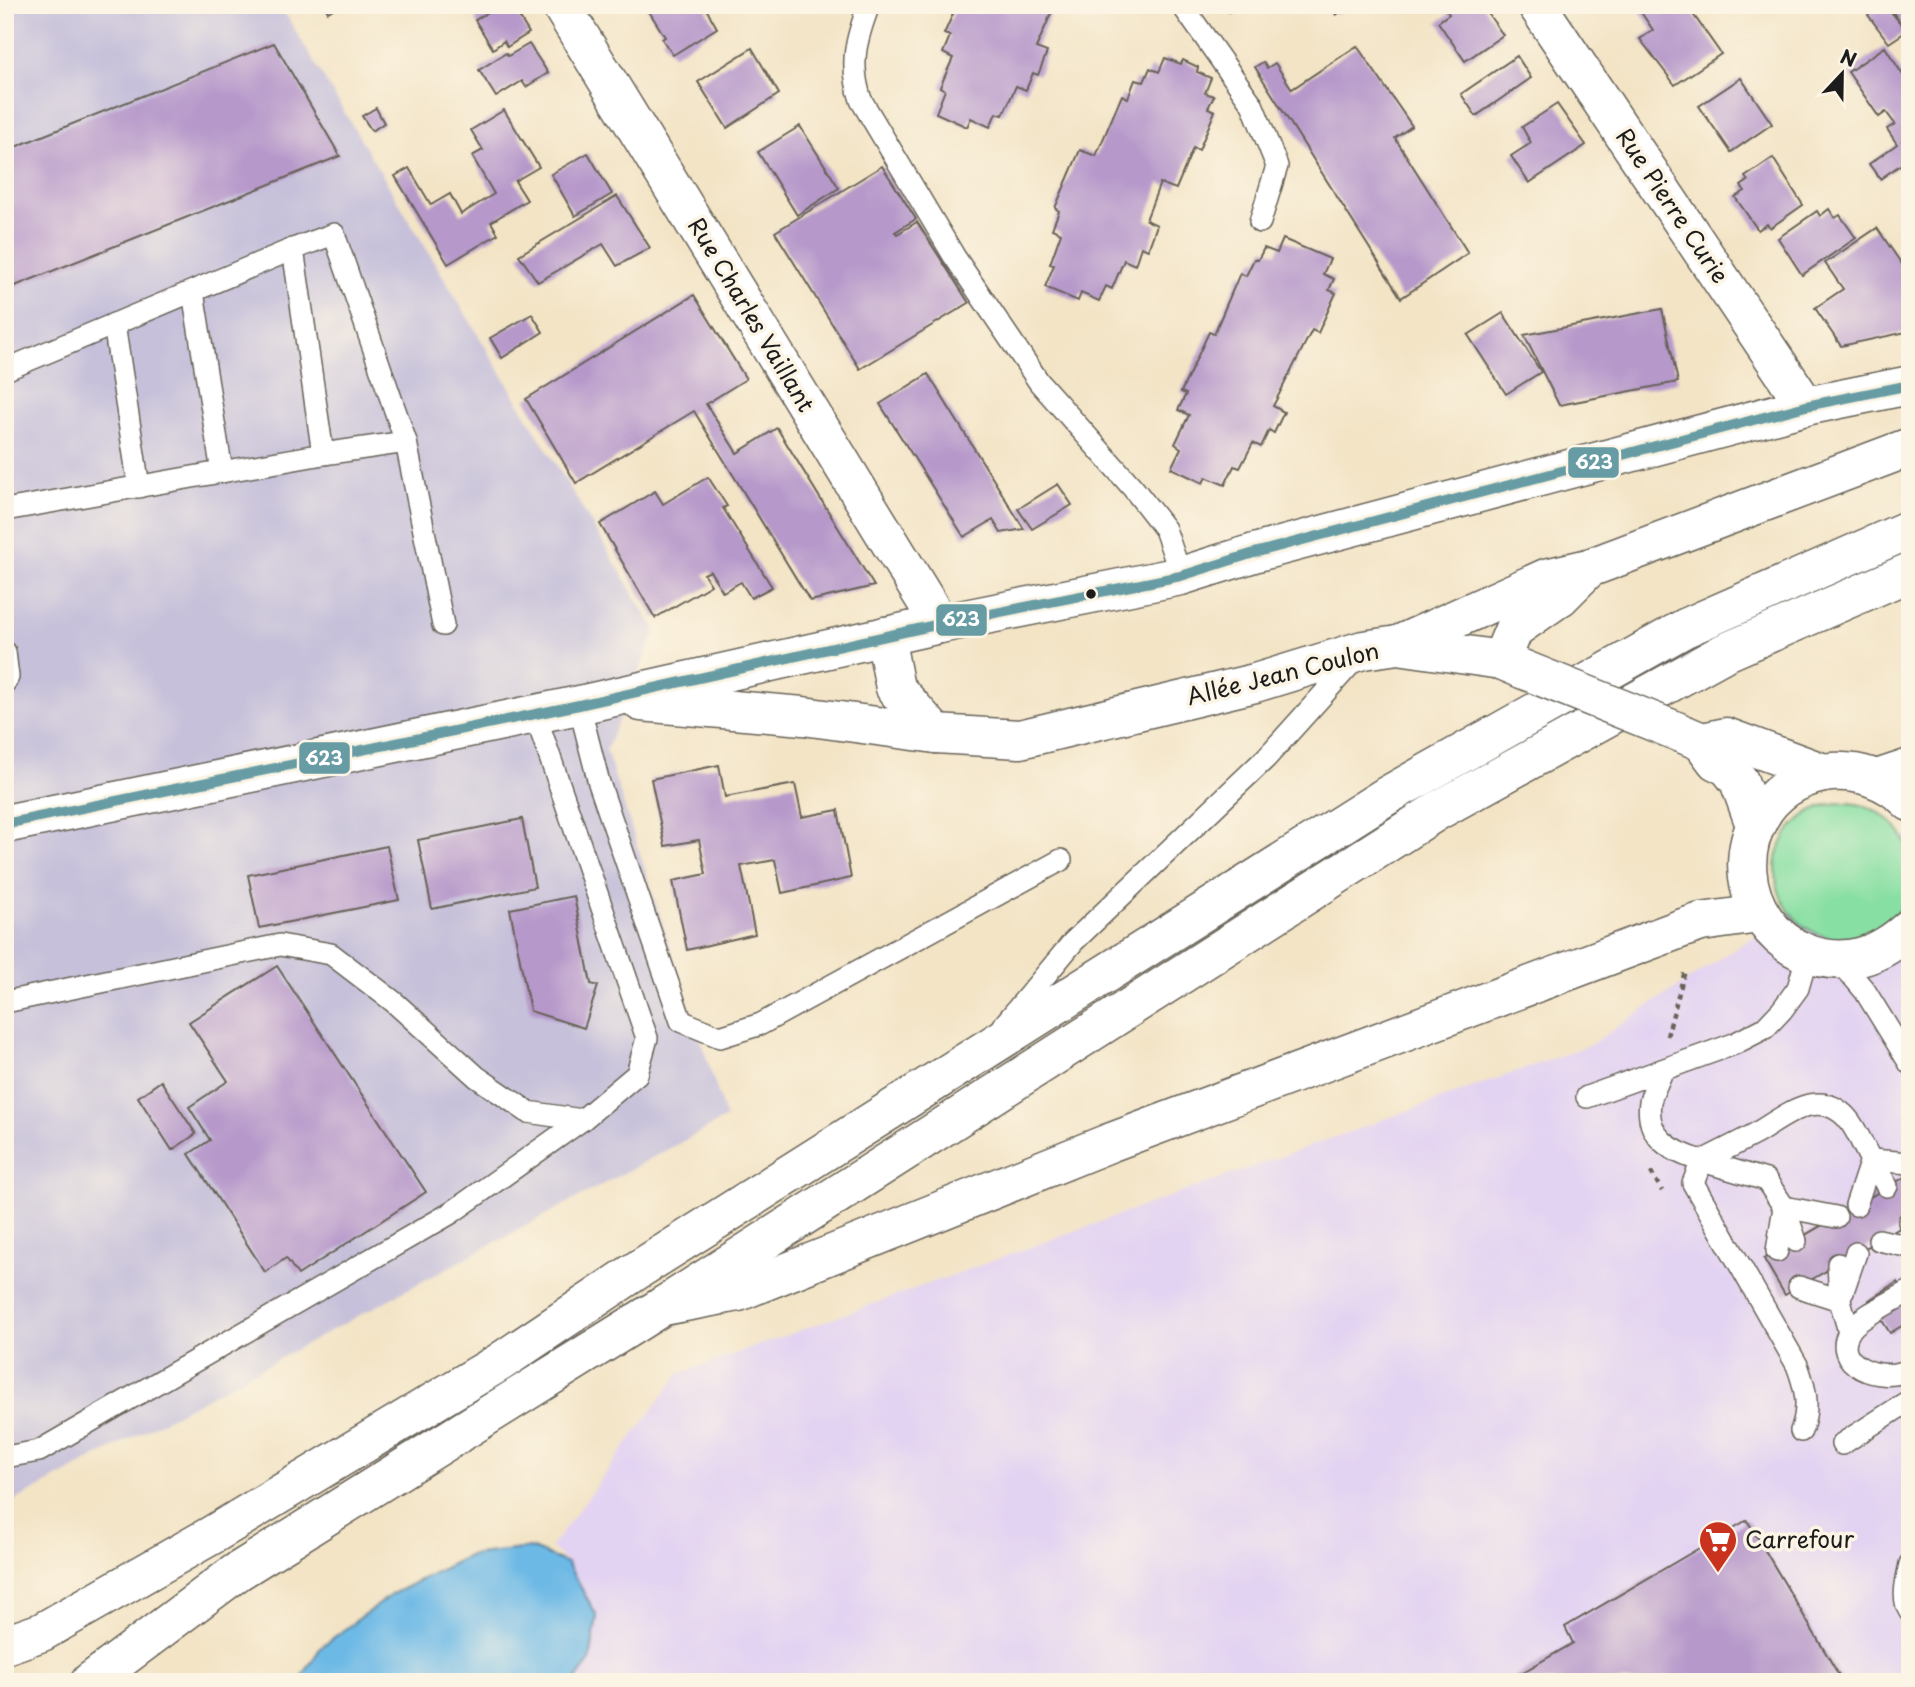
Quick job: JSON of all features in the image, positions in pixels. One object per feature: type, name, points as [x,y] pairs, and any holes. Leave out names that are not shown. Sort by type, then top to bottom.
[{"type":"main road","name":"Rue Charles Vaillant","points":[[561,5],[940,624]]},
{"type":"main road","name":"Rue Pierre Curie","points":[[1537,5],[1806,406]]},
{"type":"main road","points":[[5,824],[592,702],[940,624],[1181,576],[1268,550],[1806,406],[1910,385]]},
{"type":"main road","points":[[1381,648],[1546,578],[1589,568],[1910,447]]},
{"type":"main road","points":[[5,1644],[42,1632],[212,1535],[500,1362],[636,1271],[1388,796],[1685,628],[1910,529]]},
{"type":"main road","points":[[1512,664],[1514,629],[1560,597],[1589,568]]},
{"type":"main road","points":[[90,1682],[237,1572],[663,1306],[1437,811],[1724,653],[1910,572]]},
{"type":"main road","points":[[885,636],[895,688],[936,734]]},
{"type":"main road","name":"Allée Jean Coulon","points":[[592,702],[803,716],[936,734],[1020,739],[1255,683],[1381,648],[1512,664],[1688,736],[1728,768],[1738,781],[1755,825]]},
{"type":"main road","name":"Allée Jean Coulon","points":[[1688,736],[1726,737],[1824,773]]},
{"type":"main road","points":[[1910,802],[1889,785],[1893,774],[1837,771],[1810,775],[1786,787],[1765,807],[1755,825],[1745,860],[1748,888],[1759,914],[1781,938],[1823,956],[1894,958],[1896,940],[1910,928]]},
{"type":"main road","points":[[663,1306],[738,1292],[1109,1143],[1683,928],[1700,922],[1759,914]]},
{"type":"lane","points":[[869,5],[854,50],[855,82],[860,100],[954,256],[1039,382],[1133,488],[1165,530],[1181,576]]},
{"type":"lane","points":[[1182,5],[1252,104],[1277,166],[1260,222]]},
{"type":"lane","points":[[5,370],[334,234],[406,442],[443,625]]},
{"type":"lane","points":[[293,249],[323,454]]},
{"type":"lane","points":[[192,292],[222,472]]},
{"type":"lane","points":[[114,324],[139,487]]},
{"type":"lane","points":[[5,510],[406,442]]},
{"type":"lane","points":[[983,1050],[1073,942],[1381,648]]},
{"type":"lane","points":[[5,652],[8,677],[5,682]]},
{"type":"lane","points":[[592,702],[599,783],[681,1021],[720,1037],[761,1024],[1061,860]]},
{"type":"lane","points":[[5,1457],[39,1451],[451,1213],[582,1120],[637,1074],[647,1038],[535,714]]},
{"type":"lane","points":[[5,1002],[280,945],[331,954],[394,1002],[477,1077],[528,1112],[582,1120]]},
{"type":"lane","points":[[1587,1097],[1734,1045],[1765,1028],[1823,956],[1866,991],[1910,1064]]},
{"type":"lane","points":[[1662,1071],[1650,1101],[1651,1128],[1663,1143],[1679,1154],[1766,1180],[1784,1207],[1796,1241]]},
{"type":"lane","points":[[1801,1431],[1807,1404],[1805,1385],[1797,1365],[1693,1183],[1702,1161],[1756,1133],[1797,1107],[1814,1104],[1832,1108],[1846,1117],[1871,1160],[1889,1183]]},
{"type":"lane","points":[[1871,1160],[1889,1183]]},
{"type":"lane","points":[[1871,1160],[1889,1183]]},
{"type":"lane","points":[[1784,1207],[1836,1217]]},
{"type":"lane","points":[[1784,1207],[1815,1229]]},
{"type":"lane","points":[[1777,1251],[1784,1207]]},
{"type":"lane","points":[[1900,1231],[1910,1247]]},
{"type":"lane","points":[[1847,1258],[1840,1300],[1849,1332]]},
{"type":"lane","points":[[1808,1281],[1840,1300]]},
{"type":"lane","points":[[1910,1291],[1857,1322],[1849,1332],[1846,1346],[1852,1362],[1867,1371],[1884,1376],[1910,1369]]},
{"type":"lane","points":[[1842,1444],[1910,1400]]},
{"type":"lane","points":[[1910,1564],[1906,1586],[1906,1606],[1910,1612]]},
{"type":"path","points":[[1665,1041],[1688,960]]},
{"type":"shaded area","points":[[5,5],[280,5],[656,631],[606,750],[726,1118],[5,1506]]},
{"type":"shaded area","points":[[1910,833],[1910,1682],[574,1682],[590,1661],[567,1563],[551,1547],[679,1374],[1590,1045]]},
{"type":"green space","points":[[1844,803],[1870,808],[1892,823],[1907,845],[1912,871],[1907,897],[1892,919],[1870,934],[1844,939],[1818,934],[1796,919],[1781,897],[1776,871],[1781,845],[1796,823],[1818,808]]},
{"type":"water","points":[[530,1548],[567,1563],[597,1616],[590,1661],[574,1682],[302,1682],[302,1677],[321,1647],[392,1594],[470,1555]]},
{"type":"building","points":[[324,5],[339,5],[328,12]]},
{"type":"building","points":[[500,5],[512,5],[529,33],[507,47],[504,41],[493,49],[475,20]]},
{"type":"building","points":[[645,5],[704,5],[717,28],[673,55]]},
{"type":"building","points":[[957,5],[1060,5],[1057,10],[1053,9],[1036,48],[1047,52],[1038,75],[1033,73],[1026,90],[1016,86],[1003,115],[996,113],[990,127],[971,118],[967,127],[936,113],[945,90],[940,87],[953,58],[943,53],[950,36],[944,34]]},
{"type":"building","points":[[1224,5],[1240,5],[1229,12]]},
{"type":"building","points":[[1330,5],[1350,5],[1336,15]]},
{"type":"building","points":[[1442,5],[1482,5],[1503,35],[1465,61],[1438,22],[1449,14]]},
{"type":"building","points":[[1636,5],[1690,5],[1695,12],[1693,14],[1721,54],[1675,85],[1640,39],[1653,30]]},
{"type":"building","points":[[1885,5],[1903,26],[1888,5],[1910,5],[1910,35],[1907,31],[1889,43],[1868,15]]},
{"type":"building","points":[[274,43],[340,156],[5,290],[5,151]]},
{"type":"building","points":[[529,44],[548,73],[526,87],[522,81],[496,97],[479,70],[506,53],[508,56]]},
{"type":"building","points":[[1357,46],[1412,126],[1395,138],[1468,253],[1401,298],[1255,67],[1263,62],[1267,68],[1275,63],[1292,89]]},
{"type":"building","points":[[1885,47],[1910,86],[1910,136],[1902,141],[1910,152],[1910,158],[1880,179],[1869,164],[1897,144],[1887,129],[1895,124],[1886,112],[1879,117],[1848,72]]},
{"type":"building","points":[[752,48],[779,94],[727,128],[698,82]]},
{"type":"building","points":[[1517,56],[1531,78],[1476,116],[1461,94]]},
{"type":"building","points":[[1165,58],[1181,64],[1183,60],[1198,67],[1197,72],[1211,78],[1205,93],[1214,96],[1208,108],[1215,111],[1199,150],[1193,148],[1176,189],[1160,183],[1146,220],[1157,225],[1148,250],[1141,247],[1135,265],[1124,260],[1112,289],[1106,286],[1099,301],[1081,293],[1078,301],[1045,287],[1054,265],[1050,264],[1061,233],[1052,229],[1059,211],[1055,208],[1080,150],[1096,156],[1122,95],[1128,98],[1135,80],[1144,82],[1150,68],[1159,72]]},
{"type":"building","points":[[1741,78],[1772,124],[1731,152],[1699,106]]},
{"type":"building","points":[[1557,104],[1586,145],[1529,183],[1511,156],[1531,143],[1522,127]]},
{"type":"building","points":[[376,108],[384,123],[372,131],[362,116]]},
{"type":"building","points":[[504,110],[539,167],[515,181],[527,200],[491,222],[498,234],[448,264],[395,176],[409,168],[431,205],[450,194],[461,214],[494,194],[472,156],[483,150],[471,130]]},
{"type":"building","points":[[800,126],[839,188],[797,215],[758,152]]},
{"type":"building","points":[[588,153],[612,194],[575,216],[551,174]]},
{"type":"building","points":[[1773,158],[1803,205],[1770,228],[1767,224],[1758,230],[1735,197],[1745,191],[1741,186],[1748,181],[1745,177]]},
{"type":"building","points":[[882,166],[916,219],[895,232],[897,234],[917,222],[969,303],[860,369],[775,232]]},
{"type":"building","points":[[617,196],[650,248],[617,266],[603,244],[538,282],[519,255]]},
{"type":"building","points":[[1829,209],[1835,218],[1840,215],[1856,238],[1802,275],[1778,238],[1817,211],[1820,216]]},
{"type":"building","points":[[1877,228],[1910,276],[1910,338],[1906,332],[1841,346],[1815,308],[1843,289],[1825,263]]},
{"type":"building","points":[[1283,239],[1330,259],[1323,274],[1334,279],[1329,290],[1336,293],[1318,333],[1312,330],[1273,406],[1284,412],[1274,433],[1269,430],[1261,447],[1253,443],[1240,468],[1234,466],[1225,485],[1206,477],[1203,483],[1171,468],[1181,448],[1175,444],[1189,415],[1178,410],[1186,394],[1181,392],[1209,332],[1214,334],[1240,273],[1246,276],[1254,259],[1258,260],[1264,248],[1277,253]]},
{"type":"building","points":[[694,295],[746,379],[706,404],[737,453],[777,428],[874,586],[810,601],[694,411],[576,483],[526,399]]},
{"type":"building","points":[[1662,309],[1678,382],[1559,405],[1524,335]]},
{"type":"building","points":[[1503,313],[1541,372],[1506,394],[1468,335]]},
{"type":"building","points":[[532,314],[543,332],[502,358],[490,338]]},
{"type":"building","points":[[928,374],[1024,529],[1001,533],[993,520],[964,537],[880,404]]},
{"type":"building","points":[[708,477],[727,506],[723,508],[772,587],[751,598],[741,582],[723,592],[710,571],[704,574],[711,585],[655,618],[600,524],[655,491],[663,504]]},
{"type":"building","points":[[1058,484],[1072,505],[1032,529],[1018,509]]},
{"type":"building","points":[[719,765],[725,797],[795,784],[802,817],[838,810],[851,878],[782,893],[775,860],[741,866],[755,934],[687,950],[673,881],[706,874],[699,840],[665,846],[651,779]]},
{"type":"building","points":[[522,819],[535,887],[432,909],[418,840]]},
{"type":"building","points":[[387,846],[399,900],[259,928],[248,875]]},
{"type":"building","points":[[574,896],[591,984],[598,986],[584,1028],[530,1011],[510,909]]},
{"type":"building","points":[[277,966],[426,1192],[298,1275],[286,1258],[265,1272],[189,1154],[210,1140],[189,1107],[228,1081],[189,1022]]},
{"type":"building","points":[[161,1081],[196,1134],[172,1150],[138,1097]]},
{"type":"building","points":[[1910,1174],[1910,1222],[1785,1295],[1764,1259]]},
{"type":"building","points":[[1898,1282],[1910,1302],[1910,1321],[1890,1333],[1869,1300]]},
{"type":"building","name":"Carrefour","points":[[1747,1520],[1843,1682],[1506,1682],[1573,1643],[1565,1627]]},
{"type":"transit line","name":"623","points":[[5,824],[579,705],[940,624],[1181,576],[1254,553],[1806,406],[1910,385]]},
{"type":"place","name":"Carrefour","points":[[1718,1574]]}]
